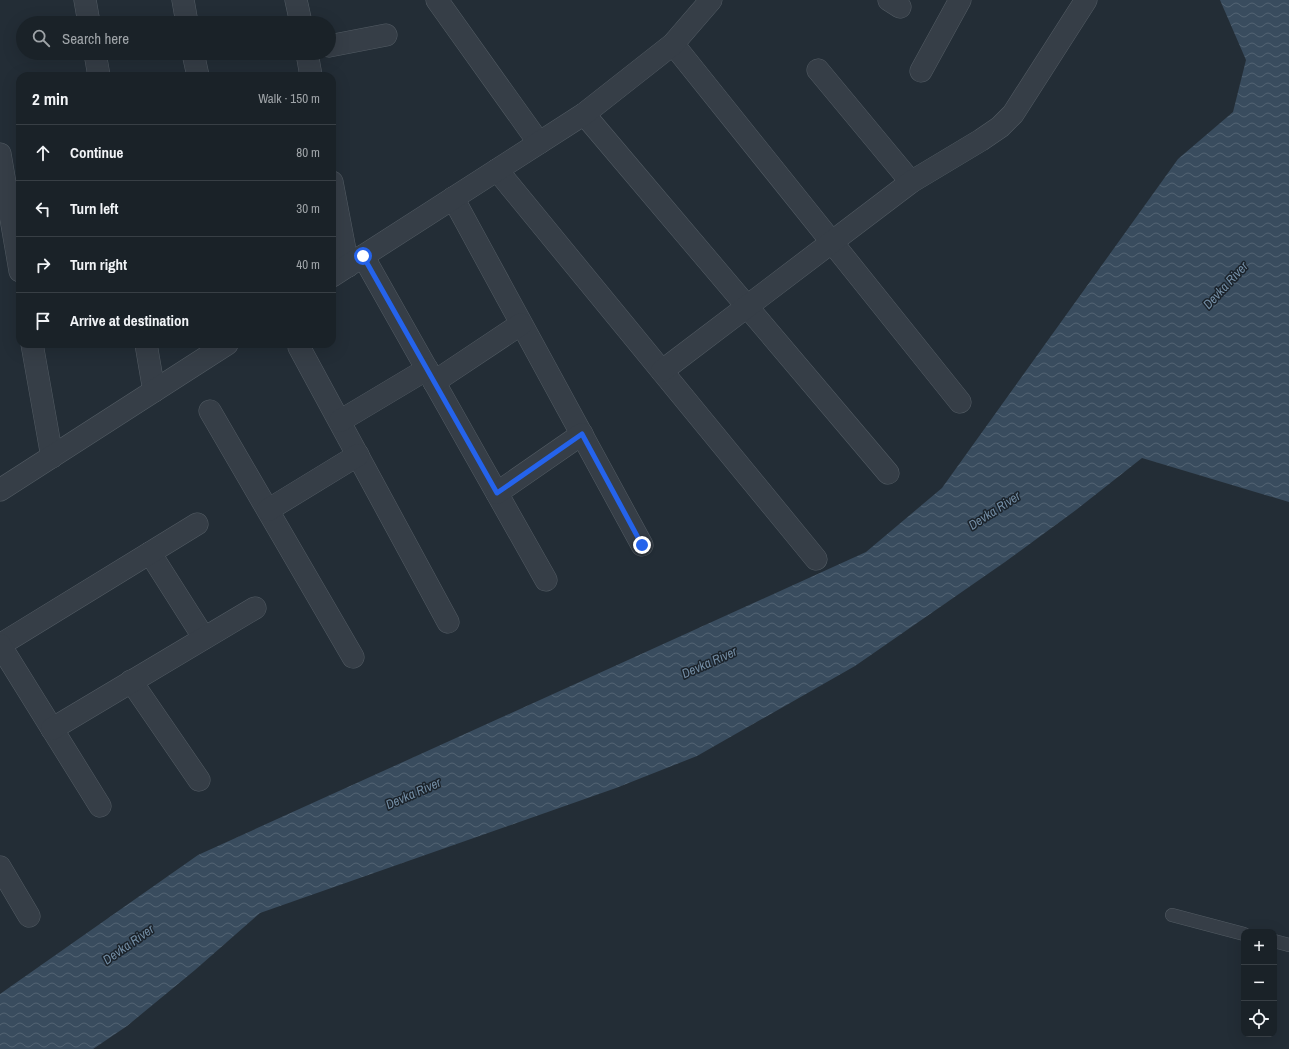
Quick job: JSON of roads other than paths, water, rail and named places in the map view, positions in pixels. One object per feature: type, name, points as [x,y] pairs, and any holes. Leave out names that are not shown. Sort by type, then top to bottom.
[{"type":"street","points":[[85,0],[88,16]]},
{"type":"street","points":[[183,0],[186,16]]},
{"type":"street","points":[[296,0],[299,16]]},
{"type":"street","points":[[437,0],[539,143]]},
{"type":"street","points":[[348,266],[584,114],[673,44],[711,0]]},
{"type":"street","points":[[921,71],[960,0]]},
{"type":"street","points":[[662,371],[911,182],[1000,127],[1013,114],[1086,0]]},
{"type":"street","points":[[336,45],[386,35]]},
{"type":"street","points":[[673,44],[960,402]]},
{"type":"street","points":[[96,60],[98,72]]},
{"type":"street","points":[[195,60],[197,72]]},
{"type":"street","points":[[308,60],[310,72]]},
{"type":"street","points":[[818,70],[911,182]]},
{"type":"street","points":[[584,114],[888,473]]},
{"type":"street","points":[[0,154],[16,248]]},
{"type":"street","points":[[496,170],[816,559]]},
{"type":"street","points":[[453,198],[642,545]]},
{"type":"street","points":[[336,203],[348,266],[430,375],[546,580]]},
{"type":"street","points":[[340,421],[430,375],[521,324]]},
{"type":"street","points":[[33,348],[52,457]]},
{"type":"street","points":[[147,348],[154,391]]},
{"type":"street","points":[[0,490],[221,348]]},
{"type":"street","points":[[300,348],[448,622]]},
{"type":"street","points":[[210,411],[353,657]]},
{"type":"street","points":[[497,493],[582,434]]},
{"type":"street","points":[[268,510],[358,455]]},
{"type":"street","points":[[100,806],[0,645],[197,524]]},
{"type":"street","points":[[150,552],[204,638]]},
{"type":"street","points":[[52,729],[255,608]]},
{"type":"street","points":[[131,681],[199,780]]},
{"type":"street","points":[[0,867],[29,916]]},
{"type":"lane","points":[[1172,915],[1241,933]]},
{"type":"lane","points":[[1277,942],[1289,945]]},
{"type":"water","name":"Devka River","points":[[1220,0],[1289,0],[1289,502],[1142,458],[1076,510],[1005,562],[855,666],[697,756],[616,788],[260,913],[195,970],[127,1026],[93,1049],[0,1049],[0,994],[198,855],[866,552],[942,488],[1178,159],[1233,112],[1246,60]]}]
